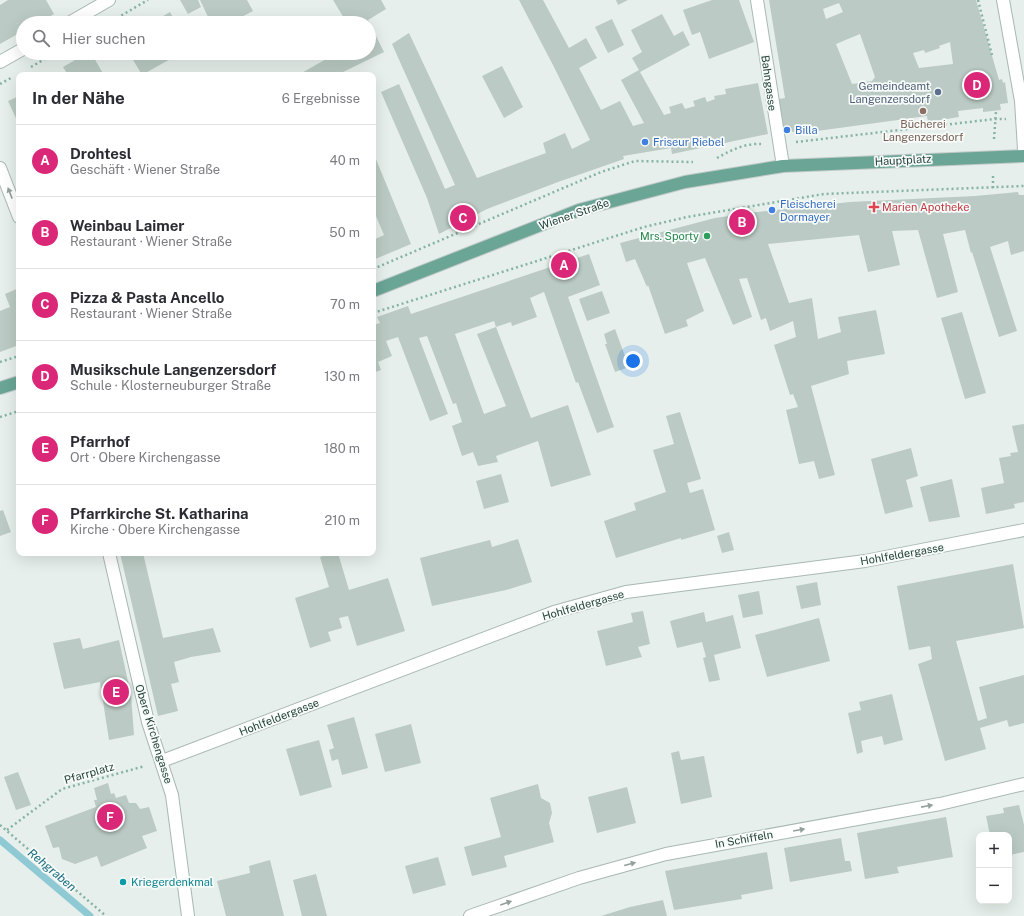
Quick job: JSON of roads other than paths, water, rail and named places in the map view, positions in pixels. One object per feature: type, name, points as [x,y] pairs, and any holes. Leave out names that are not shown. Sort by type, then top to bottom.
[{"type":"main road","name":"Hauptplatz","points":[[783,166],[1024,156]]},
{"type":"main road","name":"Wiener Straße","points":[[376,290],[579,210],[685,182],[783,166]]},
{"type":"main road","points":[[0,388],[16,383]]},
{"type":"street","points":[[81,16],[109,0]]},
{"type":"street","name":"Bahngasse","points":[[757,0],[783,166]]},
{"type":"street","points":[[1003,0],[1021,101],[1024,149]]},
{"type":"street","points":[[0,62],[16,53]]},
{"type":"street","points":[[0,168],[16,209]]},
{"type":"street","name":"Hohlfeldergasse","points":[[162,761],[554,612],[626,592],[865,561],[1024,530]]},
{"type":"street","name":"Obere Kirchengasse","points":[[110,556],[148,722],[172,795],[188,916]]},
{"type":"street","name":"In Schiffeln","points":[[470,916],[579,878],[666,854],[940,804],[1024,784]]},
{"type":"waterway","name":"Rehgraben","points":[[0,840],[90,916]]},
{"type":"place","name":"Musikschule Langenzersdorf","points":[[977,85]]},
{"type":"place","name":"Gemeindeamt Langenzersdorf","points":[[938,92]]},
{"type":"place","name":"Bücherei Langenzersdorf","points":[[923,111]]},
{"type":"place","name":"Billa","points":[[787,130]]},
{"type":"place","name":"Friseur Riebel","points":[[645,142]]},
{"type":"place","name":"Marien Apotheke","points":[[874,207]]},
{"type":"place","name":"Fleischerei Dormayer","points":[[772,210]]},
{"type":"place","name":"Pizza & Pasta Ancello","points":[[463,218]]},
{"type":"place","name":"Weinbau Laimer","points":[[742,222]]},
{"type":"place","name":"Mrs. Sporty","points":[[707,236]]},
{"type":"place","name":"Drohtesl","points":[[564,265]]},
{"type":"place","name":"Pfarrhof","points":[[116,692]]},
{"type":"place","name":"Pfarrkirche St. Katharina","points":[[110,817]]},
{"type":"place","name":"Kriegerdenkmal","points":[[123,882]]}]
